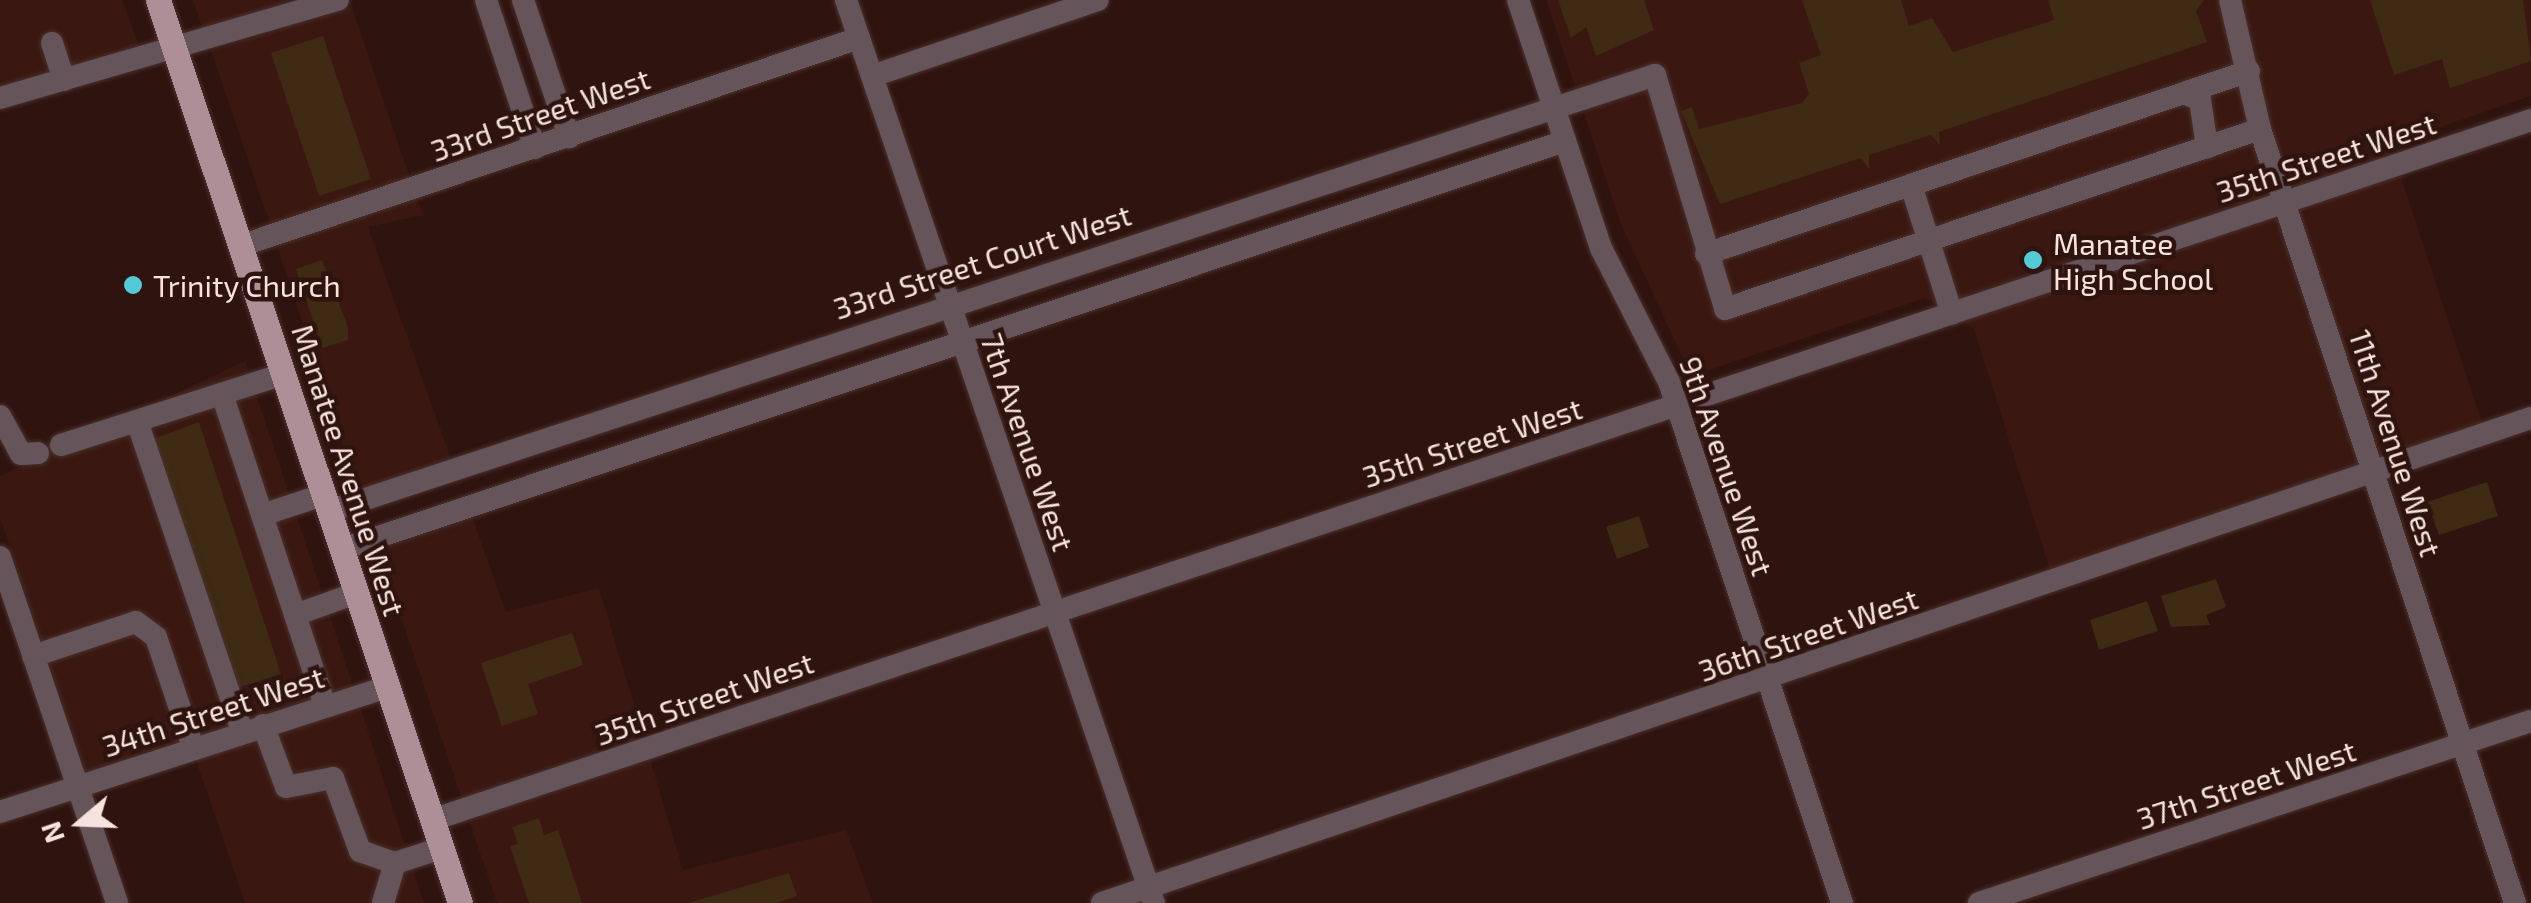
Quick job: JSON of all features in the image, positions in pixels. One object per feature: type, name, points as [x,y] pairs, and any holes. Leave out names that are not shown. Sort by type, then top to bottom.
[{"type":"main road","name":"Manatee Avenue West","points":[[158,0],[460,903]]},
{"type":"street","points":[[0,98],[338,0]]},
{"type":"street","points":[[486,0],[535,148]]},
{"type":"street","points":[[524,0],[570,137]]},
{"type":"street","name":"7th Avenue West","points":[[846,0],[1152,895]]},
{"type":"street","points":[[872,76],[1098,0]]},
{"type":"street","name":"9th Avenue West","points":[[1518,0],[1601,248],[1677,406],[1842,903]]},
{"type":"street","name":"11th Avenue West","points":[[2230,0],[2260,129],[2516,903]]},
{"type":"street","name":"33rd Street West","points":[[240,246],[859,38]]},
{"type":"street","points":[[52,43],[64,80]]},
{"type":"street","points":[[2249,70],[1706,254],[1724,309],[2260,129]]},
{"type":"street","name":"33rd Street Court West","points":[[262,515],[326,503],[1553,104],[1655,75],[1680,151],[1706,254]]},
{"type":"street","points":[[2184,92],[2200,100],[2207,146]]},
{"type":"street","name":"35th Street West","points":[[432,820],[2531,120]]},
{"type":"street","points":[[342,549],[1566,141]]},
{"type":"street","points":[[1910,185],[1952,314]]},
{"type":"street","points":[[2,435],[21,454],[50,449],[284,374]]},
{"type":"street","points":[[222,394],[326,706]]},
{"type":"street","name":"36th Street West","points":[[1102,903],[1152,895],[2531,418]]},
{"type":"street","points":[[136,421],[252,728],[286,787],[333,778],[360,850],[395,863],[442,848]]},
{"type":"street","points":[[0,557],[117,903]]},
{"type":"street","points":[[295,615],[356,593]]},
{"type":"street","points":[[33,656],[136,622],[156,636],[193,748]]},
{"type":"street","name":"34th Street West","points":[[0,812],[252,728],[388,688]]},
{"type":"street","name":"37th Street West","points":[[1979,903],[2531,721]]},
{"type":"street","points":[[383,903],[395,863]]},
{"type":"shaded area","points":[[0,0],[122,0],[140,47],[0,87]]},
{"type":"shaded area","points":[[193,0],[303,0],[203,30]]},
{"type":"shaded area","name":"Manatee High School","points":[[1546,0],[2531,0],[2531,96],[2390,144],[2482,423],[2051,573],[1974,329],[1925,298],[1691,376],[1620,222]]},
{"type":"shaded area","points":[[352,7],[410,178],[270,224],[211,51]]},
{"type":"shaded area","points":[[417,199],[423,215],[368,227],[451,459],[357,490],[277,245]]},
{"type":"shaded area","points":[[245,361],[353,686],[86,772],[0,518],[0,476]]},
{"type":"shaded area","points":[[472,517],[506,612],[599,588],[644,738],[462,799],[378,548]]},
{"type":"shaded area","points":[[360,707],[424,903],[245,903],[195,758]]},
{"type":"shaded area","points":[[650,759],[683,870],[846,830],[873,903],[497,903],[469,820]]},
{"type":"building","points":[[1558,0],[1644,0],[1654,30],[1596,56],[1586,27],[1571,38]]},
{"type":"building","points":[[1802,0],[1901,0],[1909,26],[1932,18],[1953,52],[2054,20],[2048,0],[2204,0],[2196,11],[2207,42],[1939,132],[1940,145],[1931,135],[1869,155],[1869,169],[1861,158],[1720,204],[1681,111],[1692,107],[1699,129],[1802,103],[1809,94],[1799,63],[1821,55]]},
{"type":"building","points":[[2370,0],[2523,0],[2531,61],[2450,88],[2442,59],[2394,75]]},
{"type":"building","points":[[323,36],[371,179],[319,196],[271,53]]},
{"type":"building","points":[[322,260],[348,327],[348,340],[322,348],[296,269]]},
{"type":"building","points":[[199,422],[281,674],[237,688],[151,440]]},
{"type":"building","points":[[2487,482],[2498,516],[2439,535],[2427,502]]},
{"type":"building","points":[[1639,516],[1649,547],[1617,559],[1606,527]]},
{"type":"building","points":[[2216,579],[2226,607],[2206,615],[2210,625],[2171,627],[2161,596]]},
{"type":"building","points":[[2147,601],[2158,631],[2099,650],[2090,620]]},
{"type":"building","points":[[572,633],[583,665],[528,684],[538,714],[502,726],[481,663]]},
{"type":"building","points":[[539,818],[544,835],[558,830],[582,903],[529,903],[510,846],[518,844],[512,827]]},
{"type":"building","points":[[789,873],[797,896],[777,903],[688,903]]},
{"type":"place","name":"Manatee High School","points":[[2033,260]]},
{"type":"place","name":"Trinity Church","points":[[133,285]]}]
